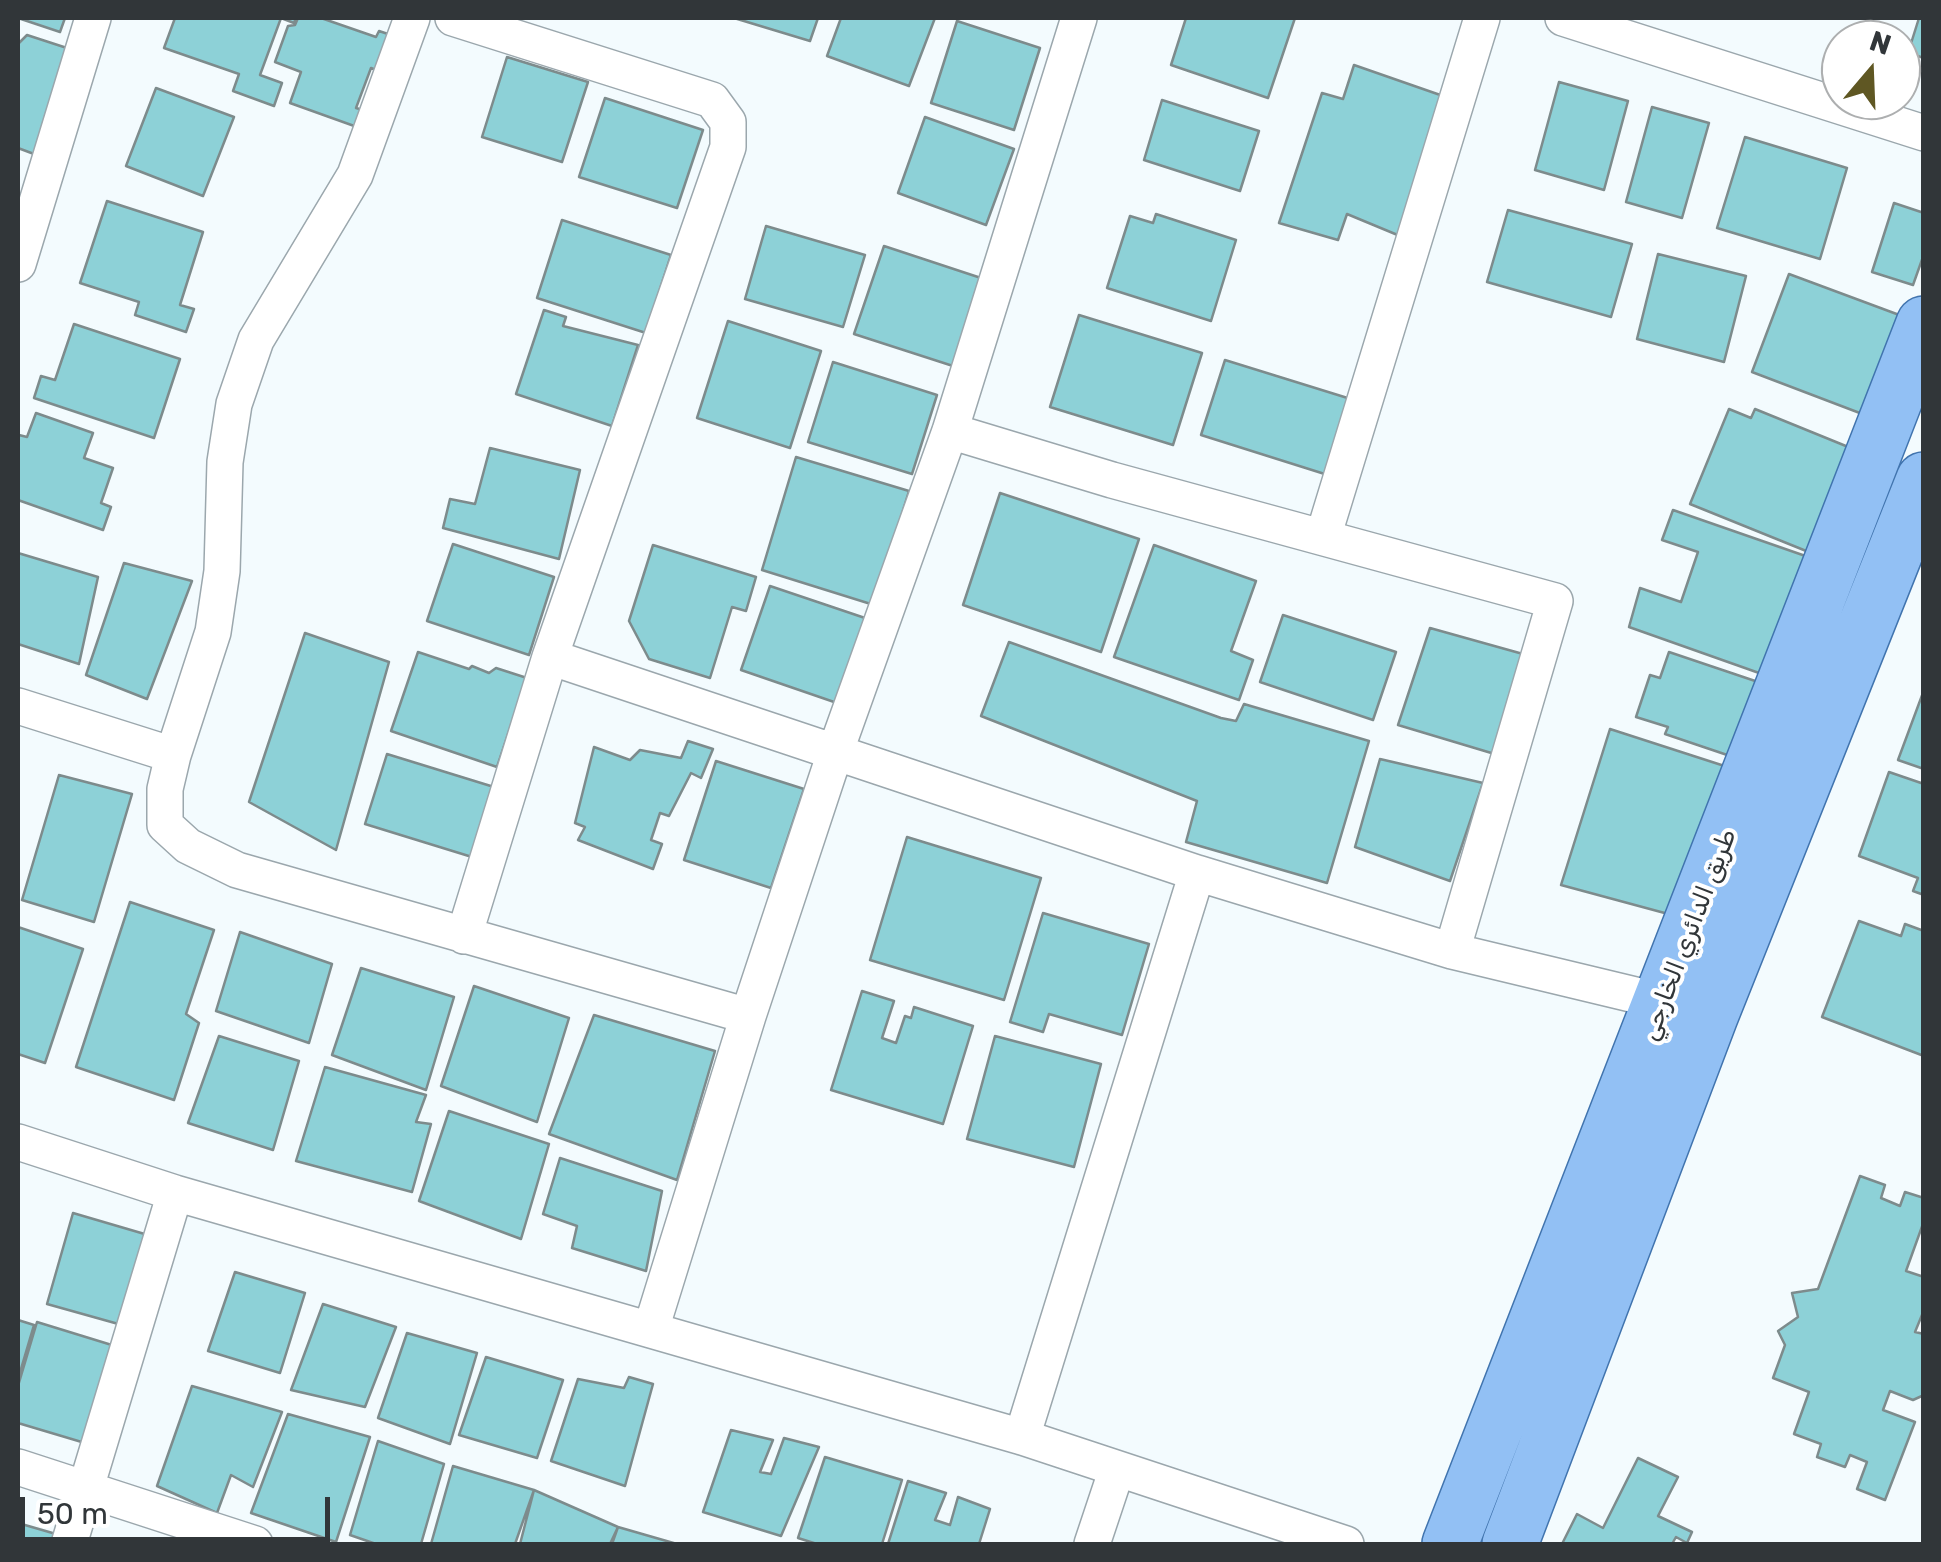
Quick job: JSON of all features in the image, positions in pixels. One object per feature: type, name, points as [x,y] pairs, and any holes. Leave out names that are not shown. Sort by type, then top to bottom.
[{"type":"main road","name":"طريق الدائري الخارجي","points":[[1510,1544],[1687,1008],[1924,324]]},
{"type":"main road","name":"طريق الدائري الخارجي","points":[[1450,1544],[1924,480]]},
{"type":"street","points":[[18,264],[93,18]]},
{"type":"street","points":[[412,18],[355,175],[256,340],[234,404],[225,462],[222,570],[213,632],[173,755],[165,789],[165,825],[188,846],[237,870],[748,1016]]},
{"type":"street","points":[[452,18],[712,100],[728,122],[728,147],[550,657],[464,936]]},
{"type":"street","points":[[652,1330],[748,1016],[836,750],[950,431],[1079,18]]},
{"type":"street","points":[[1322,537],[1482,18]]},
{"type":"street","points":[[1563,18],[1924,133]]},
{"type":"street","points":[[950,431],[1556,601],[1452,951]]},
{"type":"street","points":[[550,657],[1197,873],[1452,951],[1687,1008]]},
{"type":"street","points":[[18,706],[173,755]]},
{"type":"street","points":[[1022,1437],[1197,873]]},
{"type":"street","points":[[18,1142],[175,1193],[1022,1437],[1346,1544]]},
{"type":"street","points":[[69,1544],[175,1193]]},
{"type":"street","points":[[18,1467],[254,1544]]},
{"type":"street","points":[[1092,1544],[1117,1470]]},
{"type":"building","points":[[18,18],[65,18],[60,32]]},
{"type":"building","points":[[175,18],[281,18],[260,75],[282,83],[274,106],[233,91],[239,74],[164,48]]},
{"type":"building","points":[[298,18],[321,18],[376,37],[379,31],[394,36],[381,72],[371,68],[356,108],[363,110],[357,127],[290,103],[301,72],[275,62],[288,26],[295,25]]},
{"type":"building","points":[[734,18],[818,18],[810,41]]},
{"type":"building","points":[[841,18],[935,18],[909,86],[827,56]]},
{"type":"building","points":[[1186,18],[1295,18],[1268,98],[1171,65]]},
{"type":"building","points":[[1924,18],[1924,58],[1921,57],[1918,20]]},
{"type":"building","points":[[957,21],[1040,48],[1014,130],[931,103]]},
{"type":"building","points":[[27,35],[70,49],[34,154],[18,148],[18,44]]},
{"type":"building","points":[[507,57],[588,82],[562,162],[482,137]]},
{"type":"building","points":[[1354,65],[1446,97],[1400,236],[1347,214],[1338,240],[1279,223],[1322,93],[1343,99]]},
{"type":"building","points":[[1559,82],[1628,101],[1604,190],[1535,170]]},
{"type":"building","points":[[156,88],[234,117],[203,196],[126,166]]},
{"type":"building","points":[[605,98],[703,130],[677,208],[579,177]]},
{"type":"building","points":[[1162,100],[1259,131],[1240,191],[1144,160]]},
{"type":"building","points":[[1652,107],[1709,123],[1682,218],[1626,202]]},
{"type":"building","points":[[925,117],[1014,149],[986,225],[898,193]]},
{"type":"building","points":[[1745,137],[1847,168],[1820,259],[1717,228]]},
{"type":"building","points":[[107,201],[203,232],[180,305],[194,309],[186,332],[135,315],[139,302],[80,283]]},
{"type":"building","points":[[1894,203],[1924,213],[1924,254],[1913,285],[1872,272]]},
{"type":"building","points":[[1508,210],[1632,244],[1611,317],[1487,282]]},
{"type":"building","points":[[1156,214],[1236,240],[1211,321],[1107,288],[1130,216],[1153,223]]},
{"type":"building","points":[[562,220],[671,255],[646,333],[537,298]]},
{"type":"building","points":[[766,226],[865,255],[843,327],[745,299]]},
{"type":"building","points":[[884,246],[981,278],[953,366],[854,334]]},
{"type":"building","points":[[1658,254],[1746,276],[1724,362],[1637,339]]},
{"type":"building","points":[[1789,274],[1902,316],[1865,415],[1752,372]]},
{"type":"building","points":[[544,310],[566,317],[563,326],[638,345],[612,426],[516,394]]},
{"type":"building","points":[[1079,315],[1202,353],[1173,445],[1050,407]]},
{"type":"building","points":[[728,321],[821,351],[790,448],[697,418]]},
{"type":"building","points":[[74,324],[180,359],[154,438],[34,398],[41,376],[55,380]]},
{"type":"building","points":[[1225,360],[1354,400],[1331,476],[1201,435]]},
{"type":"building","points":[[833,362],[937,395],[912,474],[808,442]]},
{"type":"building","points":[[1729,409],[1751,418],[1755,409],[1868,455],[1826,559],[1690,504]]},
{"type":"building","points":[[36,413],[93,433],[84,458],[113,468],[101,503],[111,507],[103,530],[18,500],[18,439],[19,435],[27,437]]},
{"type":"building","points":[[490,448],[580,470],[559,559],[443,528],[450,499],[475,504]]},
{"type":"building","points":[[796,457],[909,491],[874,605],[762,570]]},
{"type":"building","points":[[1000,493],[1139,539],[1101,652],[963,605]]},
{"type":"building","points":[[1673,510],[1817,560],[1776,679],[1629,627],[1640,588],[1681,602],[1698,552],[1662,540]]},
{"type":"building","points":[[453,544],[554,577],[529,655],[427,621]]},
{"type":"building","points":[[653,545],[756,577],[746,611],[732,607],[710,678],[649,659],[629,621]]},
{"type":"building","points":[[1154,545],[1256,581],[1231,651],[1253,660],[1239,700],[1114,657]]},
{"type":"building","points":[[18,553],[98,577],[79,664],[18,644]]},
{"type":"building","points":[[124,563],[192,581],[147,699],[86,675]]},
{"type":"building","points":[[770,586],[865,618],[837,703],[741,670]]},
{"type":"building","points":[[1283,615],[1396,652],[1373,720],[1260,682]]},
{"type":"building","points":[[1430,628],[1523,654],[1498,755],[1398,725]]},
{"type":"building","points":[[305,633],[389,662],[336,850],[249,802]]},
{"type":"building","points":[[1009,642],[1221,718],[1236,721],[1244,704],[1369,741],[1327,883],[1186,842],[1197,801],[981,716]]},
{"type":"building","points":[[418,652],[469,669],[472,666],[489,673],[496,668],[527,678],[497,767],[391,731]]},
{"type":"building","points":[[1669,652],[1773,687],[1748,762],[1665,734],[1668,727],[1636,717],[1650,675],[1660,678]]},
{"type":"building","points":[[1924,690],[1924,769],[1898,760]]},
{"type":"building","points":[[1610,729],[1740,771],[1672,915],[1561,885]]},
{"type":"building","points":[[688,741],[713,749],[701,778],[691,773],[669,816],[660,813],[651,840],[662,844],[653,869],[578,840],[585,827],[575,823],[594,747],[630,760],[640,750],[681,758]]},
{"type":"building","points":[[387,754],[494,787],[472,857],[365,824]]},
{"type":"building","points":[[1380,759],[1483,783],[1450,881],[1355,847]]},
{"type":"building","points":[[716,761],[804,789],[771,888],[684,860]]},
{"type":"building","points":[[1889,772],[1924,784],[1924,895],[1913,891],[1918,878],[1859,856]]},
{"type":"building","points":[[59,775],[132,794],[94,922],[22,900]]},
{"type":"building","points":[[907,837],[1041,878],[1004,1000],[870,960]]},
{"type":"building","points":[[130,902],[214,930],[186,1014],[199,1023],[174,1100],[76,1067]]},
{"type":"building","points":[[1043,913],[1149,944],[1122,1035],[1049,1014],[1043,1032],[1010,1022]]},
{"type":"building","points":[[1859,921],[1901,936],[1905,924],[1924,931],[1924,1056],[1822,1017]]},
{"type":"building","points":[[18,927],[83,949],[45,1063],[18,1054]]},
{"type":"building","points":[[240,932],[332,964],[309,1043],[216,1011]]},
{"type":"building","points":[[361,968],[454,997],[426,1090],[332,1055]]},
{"type":"building","points":[[474,986],[569,1018],[537,1122],[441,1086]]},
{"type":"building","points":[[862,991],[894,1001],[882,1038],[896,1043],[905,1016],[911,1018],[914,1007],[973,1026],[943,1124],[831,1090]]},
{"type":"building","points":[[594,1015],[715,1051],[677,1180],[549,1134]]},
{"type":"building","points":[[219,1036],[299,1061],[273,1150],[188,1123]]},
{"type":"building","points":[[995,1036],[1101,1064],[1074,1167],[967,1139]]},
{"type":"building","points":[[325,1067],[426,1095],[416,1122],[431,1124],[412,1192],[296,1161]]},
{"type":"building","points":[[449,1111],[549,1144],[521,1239],[419,1201]]},
{"type":"building","points":[[560,1158],[662,1191],[646,1271],[572,1248],[577,1226],[543,1214]]},
{"type":"building","points":[[1860,1176],[1885,1185],[1881,1198],[1900,1206],[1905,1192],[1924,1198],[1924,1221],[1906,1271],[1924,1277],[1924,1310],[1915,1332],[1924,1334],[1924,1395],[1913,1400],[1890,1391],[1883,1410],[1915,1422],[1885,1500],[1857,1489],[1867,1462],[1850,1455],[1845,1467],[1817,1457],[1821,1444],[1794,1434],[1809,1392],[1773,1378],[1785,1345],[1778,1331],[1798,1317],[1792,1293],[1818,1289]]},
{"type":"building","points":[[73,1213],[148,1235],[122,1325],[47,1304]]},
{"type":"building","points":[[235,1272],[305,1293],[280,1373],[208,1351]]},
{"type":"building","points":[[323,1304],[396,1327],[365,1407],[291,1390]]},
{"type":"building","points":[[18,1320],[34,1325],[18,1379]]},
{"type":"building","points":[[37,1322],[115,1346],[85,1443],[18,1423],[18,1386]]},
{"type":"building","points":[[407,1333],[477,1353],[450,1444],[378,1418]]},
{"type":"building","points":[[486,1357],[563,1380],[537,1458],[459,1435]]},
{"type":"building","points":[[629,1377],[653,1384],[625,1486],[551,1461],[578,1379],[624,1388]]},
{"type":"building","points":[[192,1386],[282,1412],[253,1487],[231,1475],[217,1513],[157,1486]]},
{"type":"building","points":[[288,1414],[370,1437],[336,1542],[251,1513]]},
{"type":"building","points":[[731,1430],[773,1440],[760,1472],[771,1474],[784,1438],[819,1447],[781,1536],[703,1512]]},
{"type":"building","points":[[378,1441],[444,1464],[421,1544],[376,1544],[350,1535]]},
{"type":"building","points":[[825,1457],[902,1480],[882,1544],[817,1544],[798,1538]]},
{"type":"building","points":[[1638,1458],[1678,1477],[1658,1516],[1692,1532],[1687,1543],[1676,1537],[1672,1544],[1562,1544],[1577,1514],[1603,1528]]},
{"type":"building","points":[[453,1466],[534,1490],[515,1544],[431,1544]]},
{"type":"building","points":[[908,1481],[946,1493],[935,1520],[950,1525],[958,1497],[990,1509],[979,1544],[888,1544]]},
{"type":"building","points":[[534,1490],[618,1527],[610,1544],[520,1544]]},
{"type":"building","points":[[18,1523],[56,1534],[53,1544],[18,1544]]},
{"type":"building","points":[[618,1527],[677,1544],[612,1544]]}]
